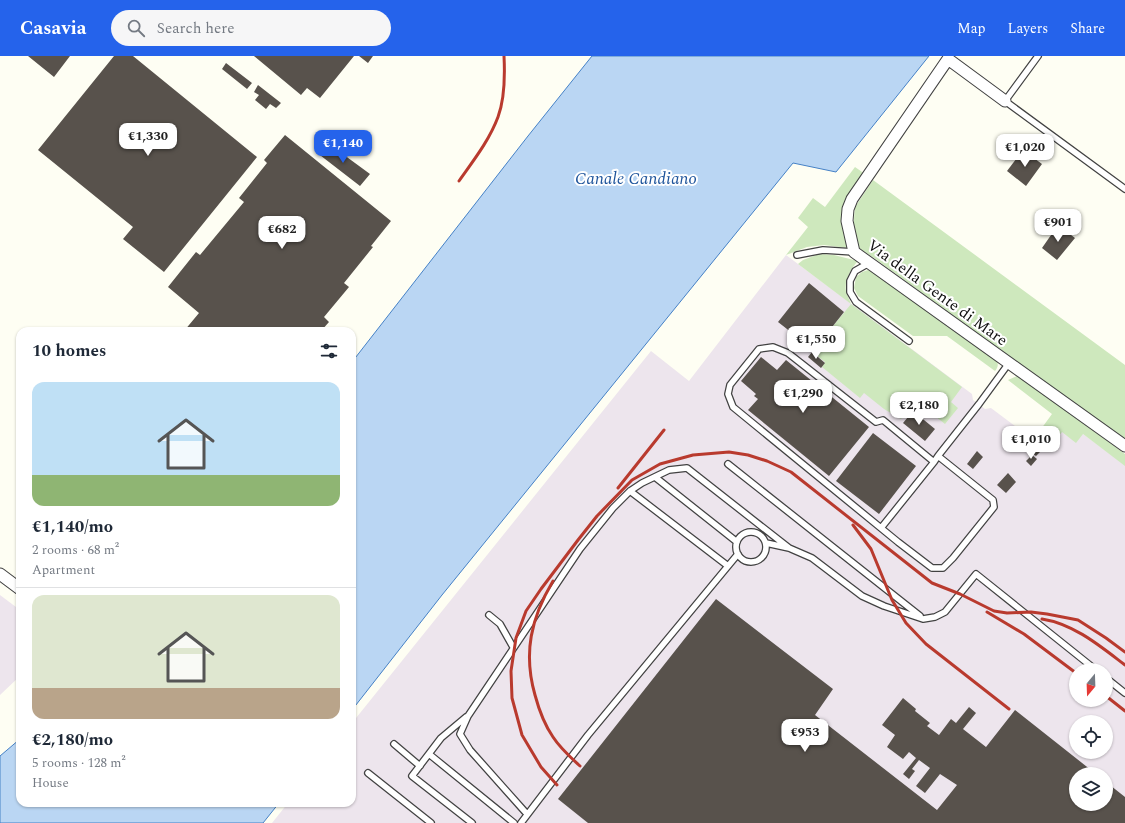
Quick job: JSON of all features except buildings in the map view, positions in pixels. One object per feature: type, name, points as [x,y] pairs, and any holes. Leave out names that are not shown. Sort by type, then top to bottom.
[{"type":"street","name":"Via della Gente di Mare","points":[[1005,101],[949,58],[852,199],[848,210],[847,221],[854,252],[1125,446]]},
{"type":"street","points":[[0,574],[16,586]]},
{"type":"lane","points":[[1038,56],[1005,101],[1125,189]]},
{"type":"lane","points":[[797,255],[823,250],[854,252]]},
{"type":"lane","points":[[869,263],[855,271],[850,281],[850,292],[856,302],[909,341]]},
{"type":"lane","points":[[934,462],[883,420],[876,422],[788,353],[772,348],[759,349],[730,385],[728,394],[733,407],[932,568],[943,568],[953,558],[994,507],[993,500],[938,456]]},
{"type":"lane","points":[[881,528],[979,404],[1009,363]]},
{"type":"lane","points":[[728,464],[923,619]]},
{"type":"lane","points":[[527,814],[470,750],[460,734],[468,716],[513,647],[580,549],[613,508],[630,491],[642,483],[669,470],[687,468],[789,548]]},
{"type":"lane","points":[[655,477],[737,542]]},
{"type":"lane","points":[[630,491],[728,566]]},
{"type":"lane","points":[[766,542],[766,552],[756,561],[746,561],[741,558],[736,549],[737,542],[742,535],[752,532],[760,535],[766,542],[789,548],[812,558],[862,596],[884,606],[923,619],[935,617],[945,612],[976,574],[1087,663]]},
{"type":"lane","points":[[521,823],[588,735],[738,554]]},
{"type":"lane","points":[[489,615],[500,624],[513,647]]},
{"type":"lane","points":[[1113,684],[1125,693]]},
{"type":"lane","points":[[468,716],[441,738],[412,776],[472,823]]},
{"type":"lane","points":[[394,744],[420,766]]},
{"type":"lane","points":[[429,754],[514,823]]},
{"type":"lane","points":[[368,773],[431,823]]},
{"type":"shaded area","points":[[786,255],[972,394],[973,400],[985,409],[991,408],[1047,450],[1062,431],[1083,434],[1125,465],[1125,823],[272,823],[285,807],[356,807],[356,718],[651,351],[689,381]]},
{"type":"shaded area","points":[[0,595],[16,607],[16,680],[0,695]]},
{"type":"green space","points":[[855,167],[865,174],[855,185],[844,203],[842,212],[847,248],[824,245],[807,247],[786,255],[808,227],[798,218],[813,198],[825,207]]},
{"type":"green space","points":[[873,180],[1125,365],[1125,441],[874,258],[855,246],[853,230],[855,207]]},
{"type":"green space","points":[[819,254],[834,255],[858,261],[853,267],[846,283],[846,291],[851,304],[798,264],[803,260]]},
{"type":"green space","points":[[871,269],[996,360],[998,366],[995,371],[947,336],[913,336],[858,296],[854,288],[856,277],[862,272]]},
{"type":"green space","points":[[851,304],[962,387],[951,402],[958,408],[945,424],[916,401],[901,419],[884,409],[864,393],[860,398],[822,367],[825,362],[812,352]]},
{"type":"green space","points":[[1017,376],[1022,378],[1125,454],[1125,466],[1083,434],[1076,443],[1062,432],[1047,450],[1033,440],[1052,414],[1008,380]]},
{"type":"water","name":"Canale Candiano","points":[[592,56],[929,56],[836,172],[793,163],[442,595],[356,705],[356,357]]},
{"type":"water","points":[[16,742],[16,807],[276,807],[263,823],[0,823],[0,756]]},
{"type":"railway","points":[[459,181],[485,143],[498,117],[503,95],[504,56]]},
{"type":"railway","points":[[618,488],[664,430]]},
{"type":"railway","points":[[557,785],[541,767],[522,735],[512,698],[511,671],[516,638],[526,611],[597,516],[632,480],[660,464],[693,455],[729,452],[748,455],[767,461],[791,472],[932,583],[960,594],[994,611],[1007,613],[1031,612],[1078,620],[1125,652]]},
{"type":"railway","points":[[853,525],[871,549],[892,600],[906,623],[926,644],[1009,709]]},
{"type":"railway","points":[[553,581],[545,595],[534,622],[530,650],[531,680],[538,706],[547,727],[559,745],[580,766]]},
{"type":"railway","points":[[987,612],[1024,634],[1069,668]]},
{"type":"railway","points":[[1042,619],[1076,631],[1096,643],[1125,665]]},
{"type":"railway","points":[[1113,702],[1125,711]]}]
